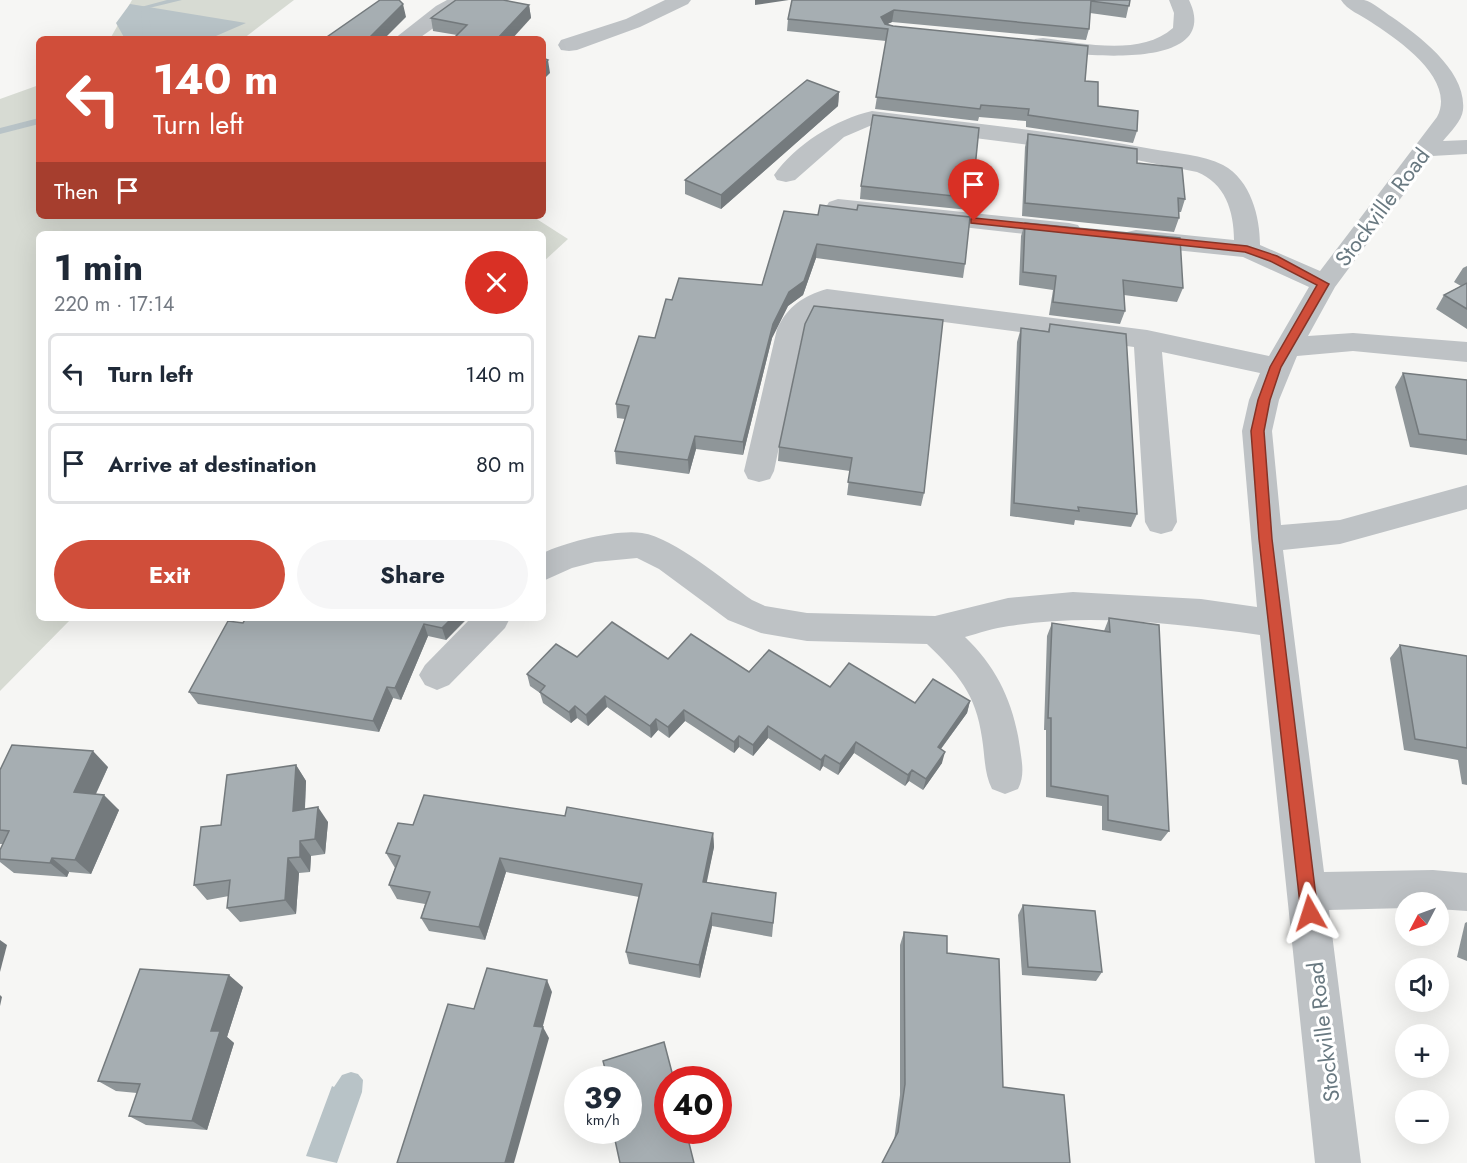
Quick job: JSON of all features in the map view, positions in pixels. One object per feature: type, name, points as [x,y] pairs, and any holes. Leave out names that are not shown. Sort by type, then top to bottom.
[{"type":"street","points":[[409,36],[443,10],[463,0]]},
{"type":"street","points":[[569,45],[633,22],[681,0]]},
{"type":"street","points":[[1025,42],[1120,52],[1154,46],[1176,37],[1182,31],[1186,20],[1179,0]]},
{"type":"street","name":"Stockville Road","points":[[1338,1163],[1266,539],[1257,431],[1264,400],[1281,357],[1324,284],[1447,120],[1452,107],[1451,93],[1446,78],[1422,51],[1351,0]]},
{"type":"street","points":[[786,175],[835,133],[858,121],[872,118],[1116,149],[1194,163],[1220,174],[1232,187],[1244,212],[1247,249]]},
{"type":"street","points":[[1426,149],[1467,147]]},
{"type":"street","points":[[838,207],[1247,249],[1274,259],[1324,284]]},
{"type":"street","points":[[759,471],[788,337],[795,316],[803,309],[827,298],[1281,357],[1353,342],[1415,345],[1467,352]]},
{"type":"street","points":[[1147,339],[1161,522]]},
{"type":"street","points":[[1266,539],[1340,532],[1467,497]]},
{"type":"street","points":[[546,566],[563,558],[595,549],[641,545],[670,560],[740,610],[761,618],[807,627],[935,630],[1008,612],[1073,606],[1201,613],[1277,623]]},
{"type":"street","points":[[437,675],[490,621]]},
{"type":"street","points":[[935,630],[971,667],[986,687],[1000,732],[1005,777]]},
{"type":"street","points":[[1307,891],[1433,889],[1467,892]]},
{"type":"shaded area","points":[[132,0],[294,0],[247,36],[112,36]]},
{"type":"shaded area","points":[[130,4],[246,23],[216,36],[123,36],[116,23]]},
{"type":"shaded area","points":[[36,86],[36,219],[537,219],[568,239],[546,259],[546,231],[36,231],[36,621],[69,621],[0,691],[0,99]]},
{"type":"shaded area","points":[[351,1072],[358,1074],[363,1080],[362,1092],[337,1163],[306,1156],[332,1086],[334,1087],[342,1075]]},
{"type":"building","points":[[380,0],[399,0],[403,4],[371,36],[328,36]]},
{"type":"building","points":[[456,0],[503,0],[529,5],[500,36],[456,36],[467,25],[431,18]]},
{"type":"building","points":[[792,0],[1130,0],[1129,6],[1091,1],[1089,29],[894,10],[881,17],[885,24],[893,26],[1088,46],[1085,81],[1098,82],[1098,106],[1138,111],[1137,131],[1028,115],[1029,109],[981,105],[980,109],[876,97],[888,29],[788,19]]},
{"type":"building","points":[[807,80],[839,92],[721,195],[685,180]]},
{"type":"building","points":[[873,115],[979,128],[972,198],[861,186]]},
{"type":"building","points":[[1028,134],[1137,149],[1137,163],[1182,168],[1185,199],[1178,198],[1179,218],[1025,203]]},
{"type":"building","points":[[820,205],[857,210],[858,205],[970,217],[965,264],[817,244],[804,281],[789,292],[773,324],[743,442],[695,436],[688,460],[615,451],[629,406],[616,404],[639,336],[655,338],[666,299],[672,300],[679,278],[762,285],[784,211],[818,215]]},
{"type":"building","points":[[1025,223],[1180,238],[1183,288],[1123,280],[1125,311],[1053,302],[1056,276],[1023,272]]},
{"type":"building","points":[[1467,283],[1467,309],[1444,295]]},
{"type":"building","points":[[814,306],[943,320],[924,493],[848,482],[852,458],[779,447],[805,324]]},
{"type":"building","points":[[1050,324],[1126,334],[1137,514],[1078,507],[1079,511],[1014,503],[1021,328],[1049,332]]},
{"type":"building","points":[[1403,373],[1467,380],[1467,440],[1419,434]]},
{"type":"building","points":[[1109,618],[1159,625],[1169,831],[1108,820],[1108,796],[1051,786],[1051,718],[1048,718],[1052,623],[1110,632]]},
{"type":"building","points":[[228,621],[243,623],[244,621],[449,621],[442,628],[424,624],[395,688],[387,687],[373,721],[189,692]]},
{"type":"building","points":[[612,622],[668,659],[691,634],[749,672],[769,650],[830,687],[849,663],[915,703],[933,679],[970,701],[938,747],[945,752],[926,779],[912,770],[908,775],[856,742],[840,764],[825,755],[821,760],[768,726],[753,745],[739,736],[734,742],[684,710],[668,727],[656,719],[650,726],[605,696],[586,715],[575,706],[569,712],[540,692],[545,686],[527,674],[556,644],[577,657]]},
{"type":"building","points":[[1400,645],[1467,656],[1467,748],[1415,739]]},
{"type":"building","points":[[12,745],[93,751],[74,792],[104,795],[75,860],[52,858],[50,863],[0,859],[0,850],[9,831],[0,830],[0,770]]},
{"type":"building","points":[[296,765],[293,811],[318,807],[315,839],[300,841],[300,857],[288,858],[285,900],[227,908],[230,880],[194,885],[201,827],[221,825],[227,775]]},
{"type":"building","points":[[424,795],[565,816],[567,807],[713,833],[703,882],[776,893],[773,923],[712,913],[699,965],[626,952],[642,884],[500,858],[479,927],[421,918],[430,892],[389,885],[400,856],[386,853],[398,823],[413,825]]},
{"type":"building","points":[[1023,905],[1095,911],[1102,972],[1028,967]]},
{"type":"building","points":[[904,932],[947,936],[947,953],[999,959],[1003,1087],[1064,1095],[1070,1163],[882,1163],[898,1132],[905,1084]]},
{"type":"building","points":[[487,968],[547,980],[534,1026],[543,1027],[505,1163],[397,1163],[448,1004],[474,1009]]},
{"type":"building","points":[[140,969],[229,975],[211,1031],[220,1031],[192,1121],[129,1116],[140,1084],[98,1081]]},
{"type":"building","points":[[664,1042],[670,1066],[654,1066],[654,1144],[689,1144],[694,1163],[620,1163],[616,1144],[642,1144],[642,1066],[604,1066],[603,1061]]},
{"type":"waterway","points":[[147,36],[145,7],[178,0]]},
{"type":"waterway","points":[[0,131],[36,122]]},
{"type":"route","points":[[974,221],[1247,249],[1274,259],[1324,284],[1276,367],[1264,400],[1257,431],[1266,539],[1310,913]]}]
